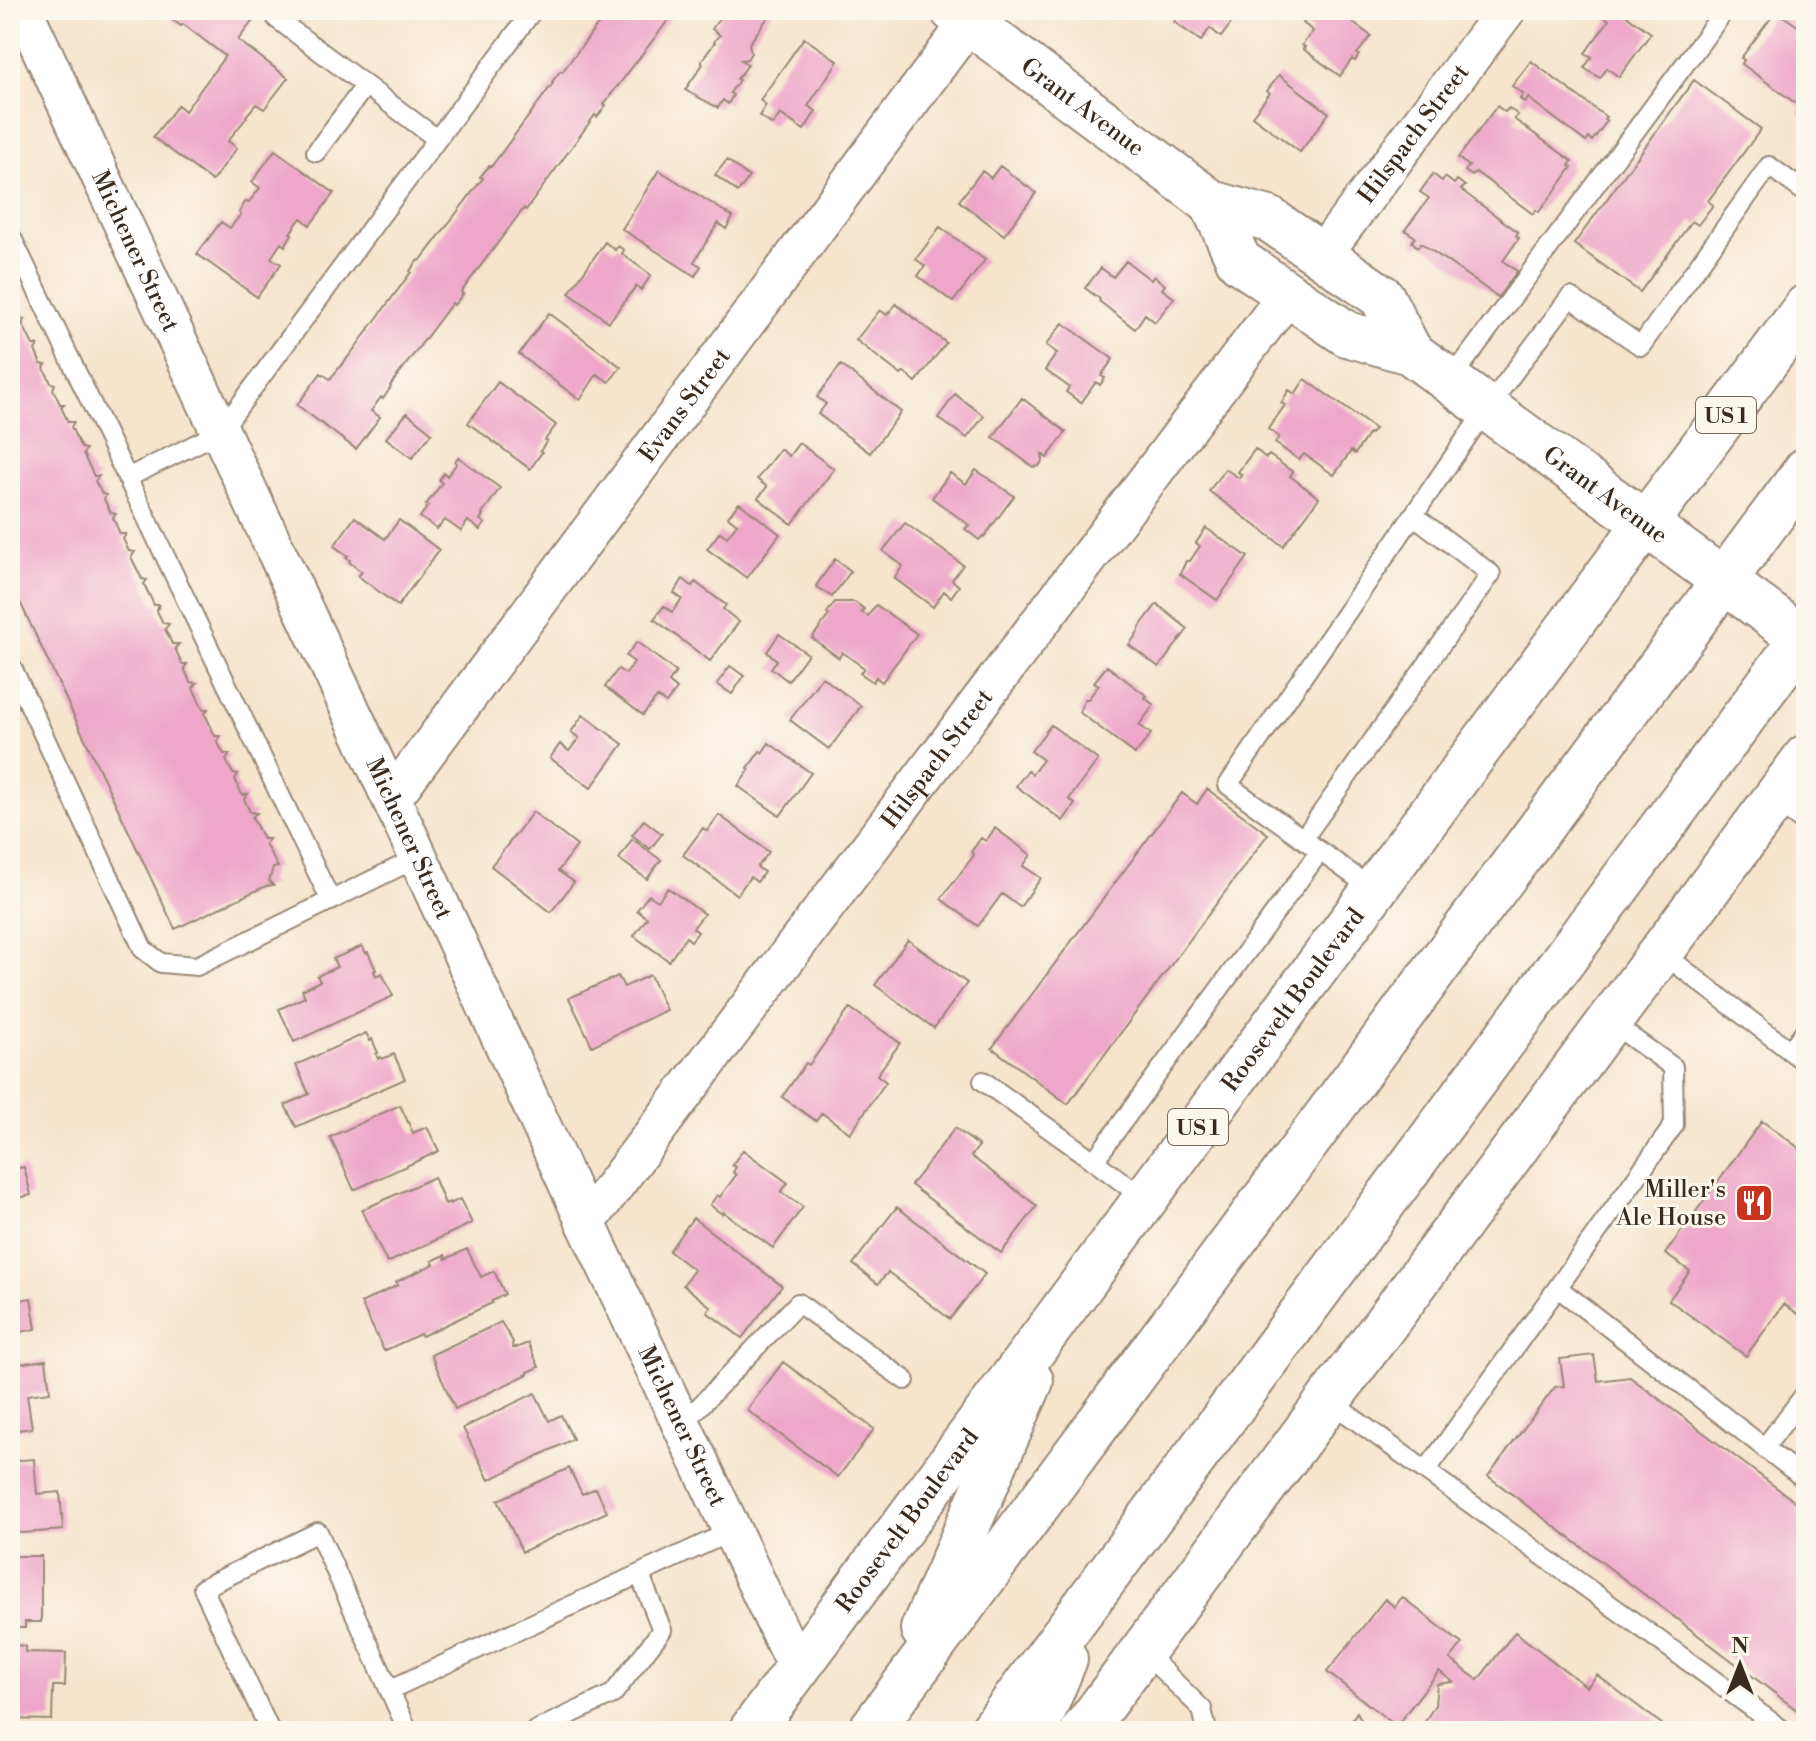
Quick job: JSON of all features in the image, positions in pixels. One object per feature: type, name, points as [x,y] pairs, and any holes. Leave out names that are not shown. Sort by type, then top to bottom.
[{"type":"main road","name":"Grant Avenue","points":[[967,14],[1212,203],[1269,219],[1382,297],[1410,352]]},
{"type":"main road","name":"Grant Avenue","points":[[1212,203],[1239,261],[1347,334],[1410,352],[1805,639]]},
{"type":"main road","name":"Roosevelt Boulevard","points":[[751,1731],[1806,307]]},
{"type":"main road","points":[[881,1716],[1806,470]]},
{"type":"main road","points":[[992,1731],[1805,639]]},
{"type":"main road","points":[[1083,1731],[1661,952],[1790,812],[1806,757]]},
{"type":"main road","points":[[881,1716],[1061,1312]]},
{"type":"main road","points":[[1035,1731],[1091,1597]]},
{"type":"street","name":"Michener Street","points":[[23,10],[392,798],[586,1223],[797,1668]]},
{"type":"street","name":"Hilspach Street","points":[[1322,255],[1506,10]]},
{"type":"street","name":"Evans Street","points":[[392,798],[967,14]]},
{"type":"street","name":"Hilspach Street","points":[[586,1223],[1288,294]]},
{"type":"lane","points":[[272,10],[277,19],[437,139]]},
{"type":"lane","points":[[127,478],[220,432],[533,10]]},
{"type":"lane","points":[[1450,381],[1725,10]]},
{"type":"lane","points":[[316,152],[365,86]]},
{"type":"lane","points":[[1374,890],[1228,785],[1487,408],[1570,297],[1641,346],[1769,166],[1806,193]]},
{"type":"lane","points":[[10,234],[331,901]]},
{"type":"lane","points":[[1303,839],[1491,574],[1413,515]]},
{"type":"lane","points":[[10,663],[143,949],[161,963],[197,966],[419,857]]},
{"type":"lane","points":[[1094,1161],[1320,851]]},
{"type":"lane","points":[[1661,952],[1806,1063]]},
{"type":"lane","points":[[1426,1471],[1674,1125],[1673,1067],[1610,1021]]},
{"type":"lane","points":[[1790,1051],[1806,1029]]},
{"type":"lane","points":[[983,1081],[1145,1199]]},
{"type":"lane","points":[[1558,1288],[1806,1480]]},
{"type":"lane","points":[[682,1425],[798,1303],[905,1380]]},
{"type":"lane","points":[[1764,1448],[1806,1393]]},
{"type":"lane","points":[[1328,1400],[1784,1731]]},
{"type":"lane","points":[[389,1690],[732,1531]]},
{"type":"lane","points":[[270,1731],[203,1588],[318,1532],[408,1731]]},
{"type":"lane","points":[[535,1731],[613,1694],[662,1630],[640,1575]]},
{"type":"lane","points":[[1143,1651],[1202,1709],[1207,1731]]},
{"type":"building","points":[[163,10],[249,10],[257,15],[238,40],[288,78],[264,109],[256,104],[246,116],[228,141],[237,148],[212,181],[153,137],[178,105],[185,111],[225,56],[183,24],[181,26],[171,19]]},
{"type":"building","points":[[609,10],[676,10],[461,292],[463,294],[454,305],[452,303],[383,399],[381,397],[371,411],[380,417],[356,449],[297,405],[321,373],[330,379],[349,356],[418,260],[483,178],[480,177],[491,167],[560,71]]},
{"type":"building","points":[[725,10],[767,10],[771,13],[749,44],[751,53],[747,59],[741,60],[748,65],[737,79],[728,104],[723,100],[718,108],[685,90],[720,35],[712,29]]},
{"type":"building","points":[[1182,10],[1241,10],[1221,37],[1210,28],[1201,41],[1174,22]]},
{"type":"building","points":[[1313,10],[1336,10],[1371,36],[1355,61],[1352,59],[1340,76],[1303,49],[1305,47],[1302,45],[1313,31],[1303,23]]},
{"type":"building","points":[[1609,10],[1619,10],[1651,33],[1619,77],[1607,68],[1600,78],[1584,68],[1592,57],[1585,53],[1609,20],[1604,17]]},
{"type":"building","points":[[1779,13],[1806,32],[1805,117],[1798,112],[1802,108],[1742,64],[1744,60],[1741,58],[1774,14],[1777,16]]},
{"type":"building","points":[[804,38],[838,61],[808,106],[816,111],[804,130],[780,114],[773,125],[759,116],[766,105],[760,100]]},
{"type":"building","points":[[1531,61],[1606,117],[1604,119],[1607,121],[1592,141],[1589,138],[1586,142],[1528,98],[1525,103],[1520,99],[1523,94],[1512,86]]},
{"type":"building","points":[[1279,75],[1329,113],[1300,152],[1252,116]]},
{"type":"building","points":[[1694,80],[1761,129],[1708,201],[1713,205],[1698,225],[1692,221],[1640,292],[1574,244]]},
{"type":"building","points":[[1497,106],[1505,112],[1509,108],[1518,115],[1514,119],[1572,161],[1569,166],[1572,167],[1539,212],[1536,210],[1533,214],[1476,172],[1472,176],[1465,171],[1469,166],[1458,158]]},
{"type":"building","points":[[275,150],[334,193],[310,225],[301,218],[285,246],[281,243],[271,258],[281,264],[257,297],[197,254],[221,222],[230,228],[241,214],[239,212],[246,201],[248,203],[260,188],[252,182]]},
{"type":"building","points":[[727,160],[749,177],[738,192],[715,175]]},
{"type":"building","points":[[1000,166],[1036,193],[1004,235],[959,201],[982,171],[991,178]]},
{"type":"building","points":[[659,170],[733,217],[726,229],[718,223],[694,262],[701,266],[695,276],[622,229]]},
{"type":"building","points":[[1433,174],[1442,181],[1445,177],[1454,184],[1457,180],[1465,186],[1461,190],[1518,232],[1516,236],[1519,238],[1503,261],[1517,271],[1498,297],[1421,243],[1418,247],[1412,242],[1415,237],[1405,230],[1429,198],[1420,192]]},
{"type":"building","points":[[940,227],[985,260],[953,302],[918,276],[925,266],[916,259]]},
{"type":"building","points":[[605,242],[615,250],[618,246],[624,250],[622,254],[651,275],[641,290],[636,286],[609,322],[569,293]]},
{"type":"building","points":[[1126,261],[1151,280],[1154,276],[1165,285],[1162,289],[1174,298],[1155,322],[1145,314],[1135,329],[1085,288],[1101,268],[1113,277]]},
{"type":"building","points":[[10,297],[20,319],[26,319],[22,323],[33,345],[38,345],[35,350],[41,364],[46,365],[44,368],[51,383],[55,384],[53,389],[60,404],[64,404],[61,407],[68,422],[74,422],[71,427],[81,448],[86,449],[83,454],[94,476],[99,476],[95,481],[102,494],[106,495],[104,499],[111,513],[116,514],[113,518],[120,534],[126,534],[123,539],[129,551],[135,552],[131,557],[142,579],[147,580],[144,584],[154,605],[159,605],[157,611],[163,623],[169,624],[165,629],[172,644],[179,644],[175,648],[182,664],[187,664],[184,668],[190,682],[197,683],[193,688],[203,709],[208,709],[205,714],[215,736],[220,736],[217,741],[224,754],[230,754],[226,760],[233,774],[238,774],[235,779],[242,795],[248,794],[244,799],[250,812],[257,813],[252,817],[263,839],[269,839],[265,844],[278,867],[273,868],[269,881],[273,885],[175,929],[10,581]]},
{"type":"building","points":[[896,304],[946,343],[916,382],[904,372],[901,375],[856,340],[880,310],[887,315]]},
{"type":"building","points":[[549,313],[621,367],[609,382],[597,374],[580,400],[519,354]]},
{"type":"building","points":[[1063,323],[1113,359],[1101,376],[1105,378],[1100,385],[1096,382],[1081,403],[1066,392],[1069,387],[1045,370],[1057,353],[1046,345]]},
{"type":"building","points":[[841,365],[901,412],[870,453],[818,414],[826,404],[817,397]]},
{"type":"building","points":[[1305,379],[1375,429],[1355,454],[1351,451],[1334,475],[1304,454],[1299,460],[1275,443],[1279,437],[1268,429],[1285,405],[1281,403],[1289,390],[1295,394]]},
{"type":"building","points":[[498,382],[556,425],[530,469],[468,423]]},
{"type":"building","points":[[955,394],[984,416],[967,438],[938,418]]},
{"type":"building","points":[[1022,398],[1066,432],[1047,458],[1042,454],[1043,460],[1039,466],[1033,467],[993,437]]},
{"type":"building","points":[[407,413],[432,433],[412,458],[386,438]]},
{"type":"building","points":[[799,443],[834,469],[792,524],[758,498],[767,487],[757,479],[780,449],[789,456]]},
{"type":"building","points":[[1255,449],[1293,472],[1290,476],[1319,498],[1283,546],[1209,491],[1225,469],[1239,478],[1242,475],[1238,472]]},
{"type":"building","points":[[458,457],[500,488],[482,514],[480,520],[485,523],[480,530],[468,521],[461,531],[445,520],[437,529],[420,517],[442,483],[439,480],[444,473],[447,476]]},
{"type":"building","points":[[976,470],[1014,496],[979,540],[965,529],[969,525],[932,498],[950,473],[966,484]]},
{"type":"building","points":[[739,503],[780,534],[747,578],[707,549],[720,532],[727,537],[737,524],[728,517]]},
{"type":"building","points":[[355,517],[385,539],[399,520],[439,550],[398,606],[358,576],[362,572],[334,546]]},
{"type":"building","points":[[905,523],[963,565],[952,580],[959,586],[951,597],[944,591],[933,607],[894,578],[903,566],[883,551]]},
{"type":"building","points":[[1206,528],[1248,557],[1217,600],[1180,574],[1186,561],[1190,561],[1200,546],[1196,543]]},
{"type":"building","points":[[835,559],[851,571],[832,597],[816,586]]},
{"type":"building","points":[[683,579],[692,586],[695,582],[726,605],[723,609],[739,622],[710,661],[654,619],[664,606],[672,612],[682,599],[674,593]]},
{"type":"building","points":[[835,602],[855,602],[864,609],[861,612],[868,616],[876,605],[917,634],[882,682],[876,677],[873,682],[860,673],[864,668],[842,652],[839,658],[812,638]]},
{"type":"building","points":[[1157,604],[1188,629],[1159,667],[1129,645]]},
{"type":"building","points":[[779,634],[808,654],[788,681],[771,668],[777,660],[767,652]]},
{"type":"building","points":[[637,642],[676,672],[669,682],[677,689],[666,703],[657,697],[643,715],[605,687],[618,669],[626,674],[634,662],[626,656]]},
{"type":"building","points":[[730,666],[744,676],[732,694],[717,684]]},
{"type":"building","points":[[1107,666],[1147,696],[1145,698],[1154,705],[1139,725],[1151,734],[1135,754],[1079,712],[1085,699],[1099,685],[1094,682]]},
{"type":"building","points":[[822,677],[861,706],[829,749],[790,720]]},
{"type":"building","points":[[583,715],[623,744],[591,788],[550,758],[560,744],[569,751],[579,738],[571,732]]},
{"type":"building","points":[[1051,725],[1098,760],[1069,799],[1075,804],[1063,821],[1016,786],[1028,770],[1032,774],[1043,760],[1031,751]]},
{"type":"building","points":[[769,743],[811,773],[780,816],[738,786],[760,751],[762,753]]},
{"type":"building","points":[[1207,789],[1268,834],[1068,1104],[992,1048],[1182,793],[1197,804]]},
{"type":"building","points":[[533,812],[577,846],[558,871],[574,882],[551,912],[491,866]]},
{"type":"building","points":[[719,815],[769,852],[757,867],[764,872],[757,882],[750,877],[737,895],[683,855],[703,828],[707,831]]},
{"type":"building","points":[[644,820],[662,834],[650,849],[632,835]]},
{"type":"building","points":[[995,828],[1031,855],[1023,866],[1041,878],[1020,907],[1002,894],[978,926],[941,899],[974,855],[971,852],[981,838],[986,841]]},
{"type":"building","points":[[632,839],[661,860],[647,879],[619,859]]},
{"type":"building","points":[[668,888],[704,914],[693,928],[698,932],[691,941],[686,937],[669,961],[634,936],[647,918],[637,910],[649,895],[658,901]]},
{"type":"building","points":[[908,940],[967,983],[934,1028],[875,985]]},
{"type":"building","points":[[362,946],[368,952],[376,976],[382,973],[393,996],[294,1042],[279,1009],[305,997],[302,990],[320,981],[317,976],[337,967],[333,959]]},
{"type":"building","points":[[650,975],[666,1010],[592,1046],[569,998],[618,976],[624,987]]},
{"type":"building","points":[[850,1008],[900,1043],[877,1075],[886,1082],[850,1133],[822,1113],[816,1121],[782,1097]]},
{"type":"building","points":[[366,1033],[370,1041],[372,1039],[378,1059],[394,1054],[405,1079],[296,1127],[285,1105],[309,1094],[296,1065]]},
{"type":"building","points":[[400,1105],[413,1133],[427,1127],[439,1151],[354,1190],[330,1137]]},
{"type":"building","name":"Miller's Ale House","points":[[1762,1121],[1806,1153],[1806,1303],[1798,1314],[1784,1304],[1746,1356],[1669,1300],[1690,1271],[1665,1254]]},
{"type":"building","points":[[955,1128],[979,1146],[971,1156],[1037,1206],[1001,1253],[911,1185]]},
{"type":"building","points":[[743,1150],[788,1183],[781,1192],[803,1207],[773,1248],[710,1205],[736,1175],[733,1172],[736,1167],[732,1165]]},
{"type":"building","points":[[24,1167],[31,1195],[10,1200],[10,1170]]},
{"type":"building","points":[[434,1177],[445,1204],[460,1199],[472,1223],[387,1263],[362,1210]]},
{"type":"building","points":[[897,1207],[985,1274],[950,1319],[888,1272],[878,1284],[853,1264]]},
{"type":"building","points":[[693,1218],[782,1286],[742,1338],[707,1312],[711,1307],[683,1285],[694,1270],[669,1251]]},
{"type":"building","points":[[467,1249],[481,1277],[494,1271],[505,1294],[422,1336],[420,1334],[384,1351],[361,1303],[434,1264],[432,1261],[445,1255],[446,1259]]},
{"type":"building","points":[[31,1298],[36,1329],[10,1334],[10,1302]]},
{"type":"building","points":[[501,1322],[513,1342],[513,1348],[528,1343],[539,1367],[455,1409],[431,1355]]},
{"type":"building","points":[[1594,1355],[1598,1381],[1630,1377],[1798,1504],[1801,1527],[1806,1531],[1806,1717],[1488,1476],[1555,1387],[1564,1386],[1560,1359]]},
{"type":"building","points":[[46,1360],[50,1392],[27,1395],[32,1428],[10,1431],[10,1365]]},
{"type":"building","points":[[783,1362],[874,1429],[838,1477],[747,1410]]},
{"type":"building","points":[[535,1393],[549,1421],[561,1415],[573,1439],[489,1480],[463,1428]]},
{"type":"building","points":[[34,1459],[37,1494],[60,1492],[63,1530],[12,1532],[10,1461]]},
{"type":"building","points":[[569,1468],[582,1494],[596,1488],[607,1512],[522,1552],[498,1500]]},
{"type":"building","points":[[10,1556],[41,1556],[41,1622],[25,1622],[25,1628],[16,1628],[16,1622],[10,1622]]},
{"type":"building","points":[[1402,1597],[1462,1644],[1450,1659],[1478,1680],[1515,1632],[1587,1687],[1597,1675],[1671,1731],[1413,1731],[1424,1723],[1435,1705],[1437,1684],[1453,1682],[1439,1671],[1396,1726],[1327,1672],[1385,1599],[1395,1607]]},
{"type":"building","points":[[16,1645],[25,1646],[25,1652],[66,1653],[65,1686],[53,1686],[52,1720],[10,1719],[10,1652],[16,1652]]},
{"type":"building","points":[[1357,1712],[1367,1731],[1344,1731]]},
{"type":"place","name":"Miller's Ale House","points":[[1754,1203]]}]
